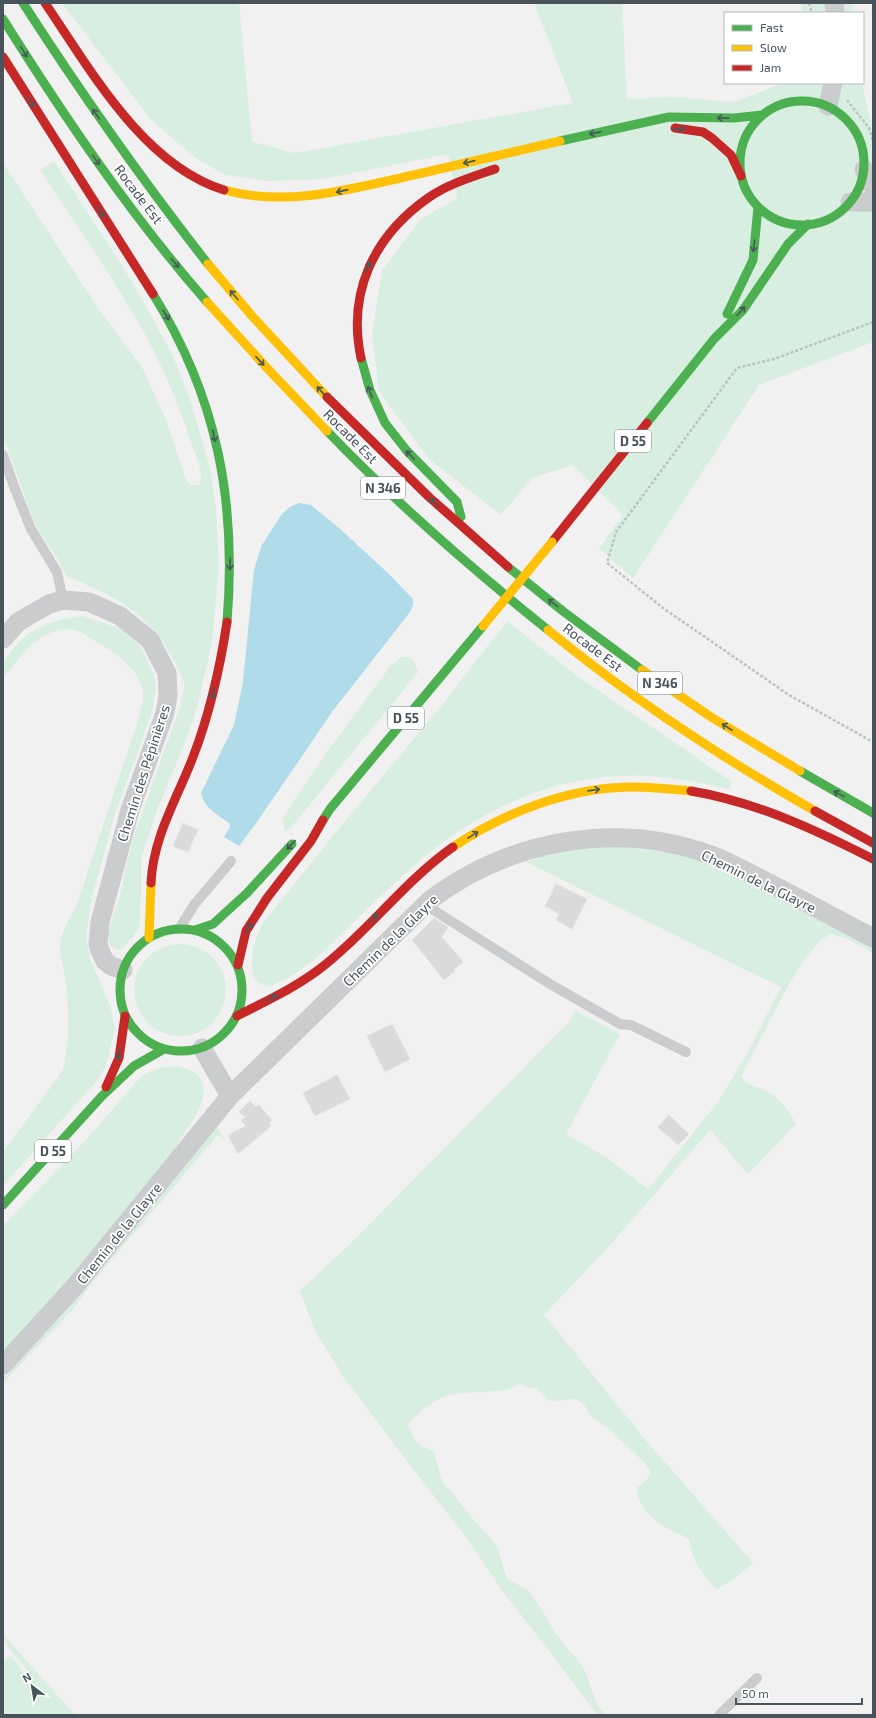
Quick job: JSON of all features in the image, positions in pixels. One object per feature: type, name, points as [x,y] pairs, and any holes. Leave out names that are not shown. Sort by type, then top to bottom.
[{"type":"main road","name":"Rocade Est","points":[[23,3],[72,81],[128,160],[203,258],[270,337],[348,420],[419,488],[549,600],[659,682],[731,730],[814,781],[873,813]]},
{"type":"main road","points":[[45,3],[105,90],[139,132],[167,159],[194,177],[220,188],[254,196],[291,198],[335,193],[636,123],[669,117],[734,118],[762,115]]},
{"type":"main road","name":"Rocade Est","points":[[3,19],[46,87],[102,168],[156,240],[231,331],[327,433],[401,505],[479,575],[585,659],[645,704],[719,753],[873,843]]},
{"type":"main road","points":[[3,57],[139,270],[174,330],[199,385],[223,476],[228,516],[230,573],[226,626],[220,665],[199,738],[156,845],[152,873],[149,938]]},
{"type":"main road","points":[[668,129],[694,130],[703,132],[712,138],[731,155],[747,193],[758,207],[773,218],[790,224],[808,224],[824,221],[838,213],[850,202],[859,188],[864,169],[863,150],[856,132],[844,117],[828,106],[811,101],[794,101],[777,105],[762,115],[751,127],[743,142],[740,159],[741,176]]},
{"type":"main road","points":[[464,528],[457,503],[400,444],[388,427],[370,394],[359,358],[355,325],[359,292],[369,264],[382,241],[398,223],[421,203],[449,186],[481,172],[504,166]]},
{"type":"main road","name":"D 55","points":[[714,339],[753,260],[758,207]]},
{"type":"main road","name":"D 55","points":[[195,930],[213,924],[247,893],[303,833],[330,809],[552,542],[714,339],[743,310],[788,244],[808,224]]},
{"type":"main road","points":[[237,1016],[310,977],[333,958],[428,866],[458,844],[490,825],[524,809],[585,791],[614,787],[647,786],[680,789],[719,796],[758,807],[799,822],[873,859]]},
{"type":"main road","name":"D 55","points":[[238,965],[246,931],[267,898],[311,841],[330,809]]},
{"type":"main road","points":[[179,929],[195,930],[212,937],[228,949],[238,965],[242,982],[242,999],[237,1016],[229,1030],[217,1040],[202,1048],[183,1052],[164,1049],[148,1042],[135,1030],[125,1016],[121,1001],[120,985],[123,970],[129,958],[138,947],[149,938],[163,932],[179,929]]},
{"type":"main road","name":"D 55","points":[[102,1096],[119,1058],[125,1016]]},
{"type":"main road","name":"D 55","points":[[3,1205],[102,1096],[134,1066],[164,1049]]},
{"type":"street","points":[[828,106],[833,84]]},
{"type":"street","points":[[864,169],[873,186]]},
{"type":"street","points":[[850,202],[873,202]]},
{"type":"street","name":"Chemin des Pépinières","points":[[3,639],[18,622],[49,604],[63,600],[89,602],[120,616],[150,640],[167,674],[168,695],[165,713],[130,810],[100,922],[98,943],[100,951],[105,961],[111,966],[123,970]]},
{"type":"street","name":"Chemin de la Glayre","points":[[3,1365],[76,1285],[230,1096],[424,904],[451,885],[483,868],[503,859],[541,847],[590,838],[643,839],[692,849],[731,864],[873,938]]},
{"type":"street","points":[[202,1048],[230,1096]]},
{"type":"lane","points":[[3,455],[14,489],[31,529],[57,572],[63,600]]},
{"type":"lane","points":[[179,929],[194,905],[231,861]]},
{"type":"lane","points":[[424,904],[550,984],[620,1024],[631,1025],[686,1052]]},
{"type":"lane","points":[[719,1715],[757,1678]]},
{"type":"path","points":[[833,84],[846,87],[844,97],[868,128],[873,141]]},
{"type":"path","points":[[873,322],[774,359],[737,368],[616,532],[606,563],[663,608],[789,695],[873,742]]},
{"type":"green space","points":[[62,3],[239,3],[252,142],[295,153],[573,103],[535,5],[536,3],[622,3],[627,99],[674,97],[734,102],[781,84],[862,84],[873,133],[873,342],[759,385],[633,578],[599,549],[623,515],[572,465],[532,478],[501,515],[428,458],[379,391],[372,334],[382,271],[420,220],[457,198],[448,154],[323,179],[268,181],[225,175],[196,158],[151,120]]},
{"type":"green space","points":[[800,3],[850,3],[854,12],[804,12]]},
{"type":"green space","points":[[54,161],[133,283],[172,354],[190,399],[210,468],[216,509],[219,566],[212,642],[197,708],[184,745],[157,810],[141,859],[139,929],[121,950],[116,950],[111,946],[107,935],[119,899],[133,838],[181,704],[184,683],[171,655],[151,627],[139,615],[112,597],[66,576],[59,561],[38,530],[26,501],[3,434],[3,163],[100,311],[143,369],[166,420],[186,480],[191,485],[199,485],[201,476],[198,460],[167,379],[143,330],[112,278],[40,170]]},
{"type":"green space","points":[[83,616],[122,629],[142,649],[154,675],[156,688],[152,712],[115,814],[92,898],[86,935],[90,959],[110,1005],[115,1029],[106,1066],[94,1084],[3,1186],[3,1152],[63,1070],[67,1047],[68,1012],[65,977],[60,954],[60,941],[77,904],[137,723],[143,693],[135,672],[119,656],[80,632],[68,629],[56,631],[46,635],[36,642],[26,651],[3,679],[3,664],[17,644],[33,631],[51,622]]},
{"type":"green space","points":[[507,621],[576,675],[732,782],[729,789],[669,778],[621,776],[594,778],[568,783],[542,790],[517,800],[493,811],[436,847],[391,886],[312,962],[284,980],[268,987],[259,983],[253,972],[252,958],[255,942],[263,923],[332,837],[442,705]]},
{"type":"green space","points":[[402,657],[409,657],[413,660],[418,672],[290,829],[285,830],[282,820],[289,808],[329,749],[392,664]]},
{"type":"green space","points":[[606,844],[691,856],[743,877],[873,946],[873,953],[848,939],[831,934],[819,941],[804,960],[789,984],[741,1076],[746,1082],[770,1093],[779,1100],[788,1110],[796,1124],[748,1174],[710,1130],[613,1242],[544,1315],[649,1444],[753,1563],[731,1581],[717,1589],[711,1584],[698,1567],[692,1553],[689,1539],[666,1528],[654,1519],[643,1507],[637,1487],[647,1479],[650,1471],[644,1462],[605,1426],[593,1418],[584,1405],[576,1399],[557,1401],[548,1400],[537,1388],[530,1388],[519,1384],[512,1388],[493,1392],[460,1393],[441,1398],[427,1406],[408,1424],[416,1442],[423,1447],[434,1451],[442,1483],[452,1492],[497,1546],[507,1579],[528,1590],[556,1634],[584,1668],[597,1705],[605,1715],[598,1715],[502,1590],[470,1543],[346,1381],[315,1331],[300,1291],[350,1244],[571,1020],[574,1010],[620,1034],[566,1134],[606,1157],[648,1189],[718,1102],[749,1050],[781,987],[526,862],[560,850]]},
{"type":"green space","points":[[180,944],[197,948],[212,958],[222,973],[226,990],[222,1007],[212,1022],[197,1032],[180,1036],[163,1032],[148,1022],[138,1007],[134,990],[138,973],[148,958],[163,948]]},
{"type":"green space","points":[[176,1066],[193,1072],[201,1079],[203,1084],[204,1090],[202,1102],[192,1121],[158,1172],[116,1226],[3,1354],[3,1226],[84,1142],[138,1080],[146,1074],[156,1070]]},
{"type":"green space","points":[[216,1126],[225,1140],[218,1135],[95,1279],[74,1308],[3,1383],[3,1375],[32,1345]]},
{"type":"green space","points":[[3,1634],[75,1715],[3,1715],[3,1663],[11,1656],[24,1673],[30,1676],[28,1671],[6,1643]]},
{"type":"water","points":[[299,503],[311,505],[339,528],[389,574],[413,599],[413,605],[410,612],[332,712],[239,846],[224,837],[230,827],[229,823],[208,807],[201,793],[234,725],[243,682],[254,569],[262,545],[281,515],[290,507]]},
{"type":"building","points":[[183,823],[198,830],[188,852],[173,846]]},
{"type":"building","points":[[556,884],[587,899],[572,929],[556,920],[559,914],[545,906]]},
{"type":"building","points":[[434,918],[448,927],[442,937],[463,962],[444,980],[412,940]]},
{"type":"building","points":[[392,1024],[410,1059],[385,1072],[367,1036]]},
{"type":"building","points":[[337,1075],[350,1099],[315,1116],[303,1093]]},
{"type":"building","points":[[250,1101],[256,1107],[259,1105],[272,1120],[269,1123],[271,1126],[238,1154],[228,1135],[246,1126],[241,1121],[245,1117],[239,1112]]},
{"type":"building","points":[[669,1115],[689,1134],[678,1145],[658,1127]]},
{"type":"traffic: fast","points":[[23,3],[112,136],[208,264]]},
{"type":"traffic: fast","points":[[3,19],[50,93],[99,165],[151,235],[207,302]]},
{"type":"traffic: fast","points":[[802,101],[814,102],[826,106],[846,119],[859,139],[863,151],[864,163],[863,175],[859,187],[846,207],[826,220],[814,224],[802,225],[790,224],[778,220],[758,207],[745,187],[741,175],[740,163],[741,151],[745,139],[758,119],[778,106],[790,102],[802,101]]},
{"type":"traffic: fast","points":[[560,141],[669,117],[734,118],[762,115]]},
{"type":"traffic: fast","points":[[727,314],[753,260],[758,207]]},
{"type":"traffic: fast","points":[[647,423],[714,339],[743,310],[788,244],[808,224]]},
{"type":"traffic: fast","points":[[153,294],[175,333],[193,372],[207,411],[218,451],[225,492],[229,534],[227,622]]},
{"type":"traffic: fast","points":[[361,358],[370,390],[385,423],[407,451],[457,502],[461,517]]},
{"type":"traffic: fast","points":[[327,431],[380,484],[434,534],[548,630]]},
{"type":"traffic: fast","points":[[508,567],[564,612],[642,670]]},
{"type":"traffic: fast","points":[[323,820],[330,809],[483,626]]},
{"type":"traffic: fast","points":[[800,771],[873,813]]},
{"type":"traffic: fast","points":[[195,930],[213,924],[247,893],[292,844]]},
{"type":"traffic: fast","points":[[181,929],[193,930],[204,934],[215,939],[224,947],[232,956],[237,967],[241,978],[242,990],[241,1002],[237,1013],[232,1024],[224,1033],[215,1041],[204,1046],[193,1050],[181,1051],[169,1050],[158,1046],[147,1041],[138,1033],[130,1024],[125,1013],[121,1002],[120,990],[121,978],[125,967],[130,956],[138,947],[147,939],[158,934],[169,930],[181,929]]},
{"type":"traffic: fast","points":[[3,1205],[102,1096],[134,1066],[164,1049]]},
{"type":"traffic: slow","points":[[224,190],[248,195],[273,197],[297,197],[321,194],[370,185],[560,141]]},
{"type":"traffic: slow","points":[[208,264],[252,316],[327,397]]},
{"type":"traffic: slow","points":[[207,302],[327,431]]},
{"type":"traffic: slow","points":[[483,626],[552,542]]},
{"type":"traffic: slow","points":[[548,630],[644,703],[746,770],[815,811]]},
{"type":"traffic: slow","points":[[642,670],[711,717],[800,771]]},
{"type":"traffic: slow","points":[[453,847],[494,823],[538,804],[560,797],[607,788],[630,787],[691,791]]},
{"type":"traffic: slow","points":[[149,938],[151,883]]},
{"type":"traffic: jam","points":[[45,3],[100,85],[121,112],[144,137],[168,160],[195,177],[224,190]]},
{"type":"traffic: jam","points":[[3,57],[153,294]]},
{"type":"traffic: jam","points":[[675,128],[703,132],[712,138],[731,155],[741,176]]},
{"type":"traffic: jam","points":[[361,358],[358,334],[358,310],[362,288],[369,268],[379,248],[409,213],[428,198],[452,185],[495,169]]},
{"type":"traffic: jam","points":[[327,397],[429,497],[508,567]]},
{"type":"traffic: jam","points":[[552,542],[647,423]]},
{"type":"traffic: jam","points":[[151,883],[156,850],[161,834],[187,773],[209,707],[218,673],[227,622]]},
{"type":"traffic: jam","points":[[691,791],[762,809],[807,827],[873,859]]},
{"type":"traffic: jam","points":[[815,811],[873,843]]},
{"type":"traffic: jam","points":[[238,965],[246,931],[267,898],[311,841],[323,820]]},
{"type":"traffic: jam","points":[[237,1016],[294,986],[316,972],[358,935],[420,874],[453,847]]},
{"type":"traffic: jam","points":[[106,1087],[119,1058],[125,1016]]}]
